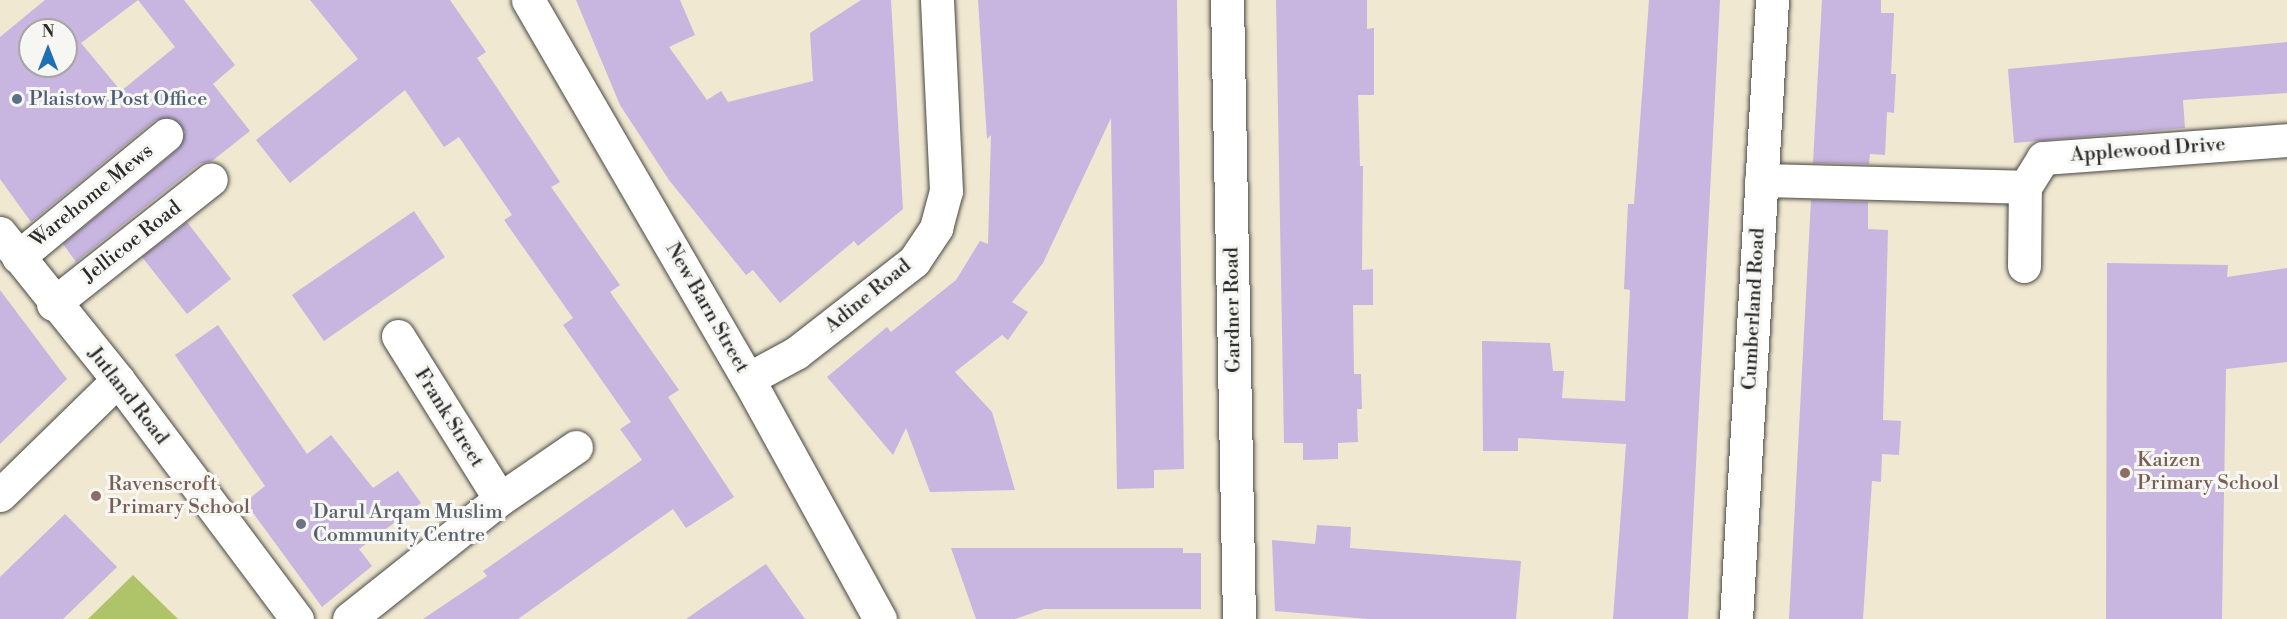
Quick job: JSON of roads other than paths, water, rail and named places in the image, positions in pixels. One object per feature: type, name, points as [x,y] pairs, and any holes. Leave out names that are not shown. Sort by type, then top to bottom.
[{"type":"street","name":"New Barn Street","points":[[528,0],[748,379],[880,619]]},
{"type":"street","name":"Adine Road","points":[[748,379],[796,353],[914,261],[936,228],[946,191],[936,0]]},
{"type":"street","name":"Gardner Road","points":[[1227,0],[1239,619]]},
{"type":"street","name":"Cumberland Road","points":[[1736,619],[1772,0]]},
{"type":"street","name":"Warehome Mews","points":[[9,245],[165,135]]},
{"type":"street","name":"Applewood Drive","points":[[2025,187],[2043,158],[2287,140]]},
{"type":"street","name":"Jellicoe Road","points":[[53,304],[211,179]]},
{"type":"street","points":[[1761,180],[2025,187],[2024,266]]},
{"type":"street","name":"Jutland Road","points":[[9,245],[53,304],[118,380],[297,619]]},
{"type":"street","name":"Frank Street","points":[[398,336],[500,499]]},
{"type":"street","points":[[0,495],[118,380]]},
{"type":"street","points":[[349,619],[500,499],[576,447]]},
{"type":"place","name":"Plaistow Post Office","points":[[17,99]]},
{"type":"place","name":"Kaizen Primary School","points":[[2125,473]]},
{"type":"place","name":"Ravenscroft Primary School","points":[[96,496]]},
{"type":"place","name":"Darul Arqam Muslim Community Centre","points":[[301,524]]}]
